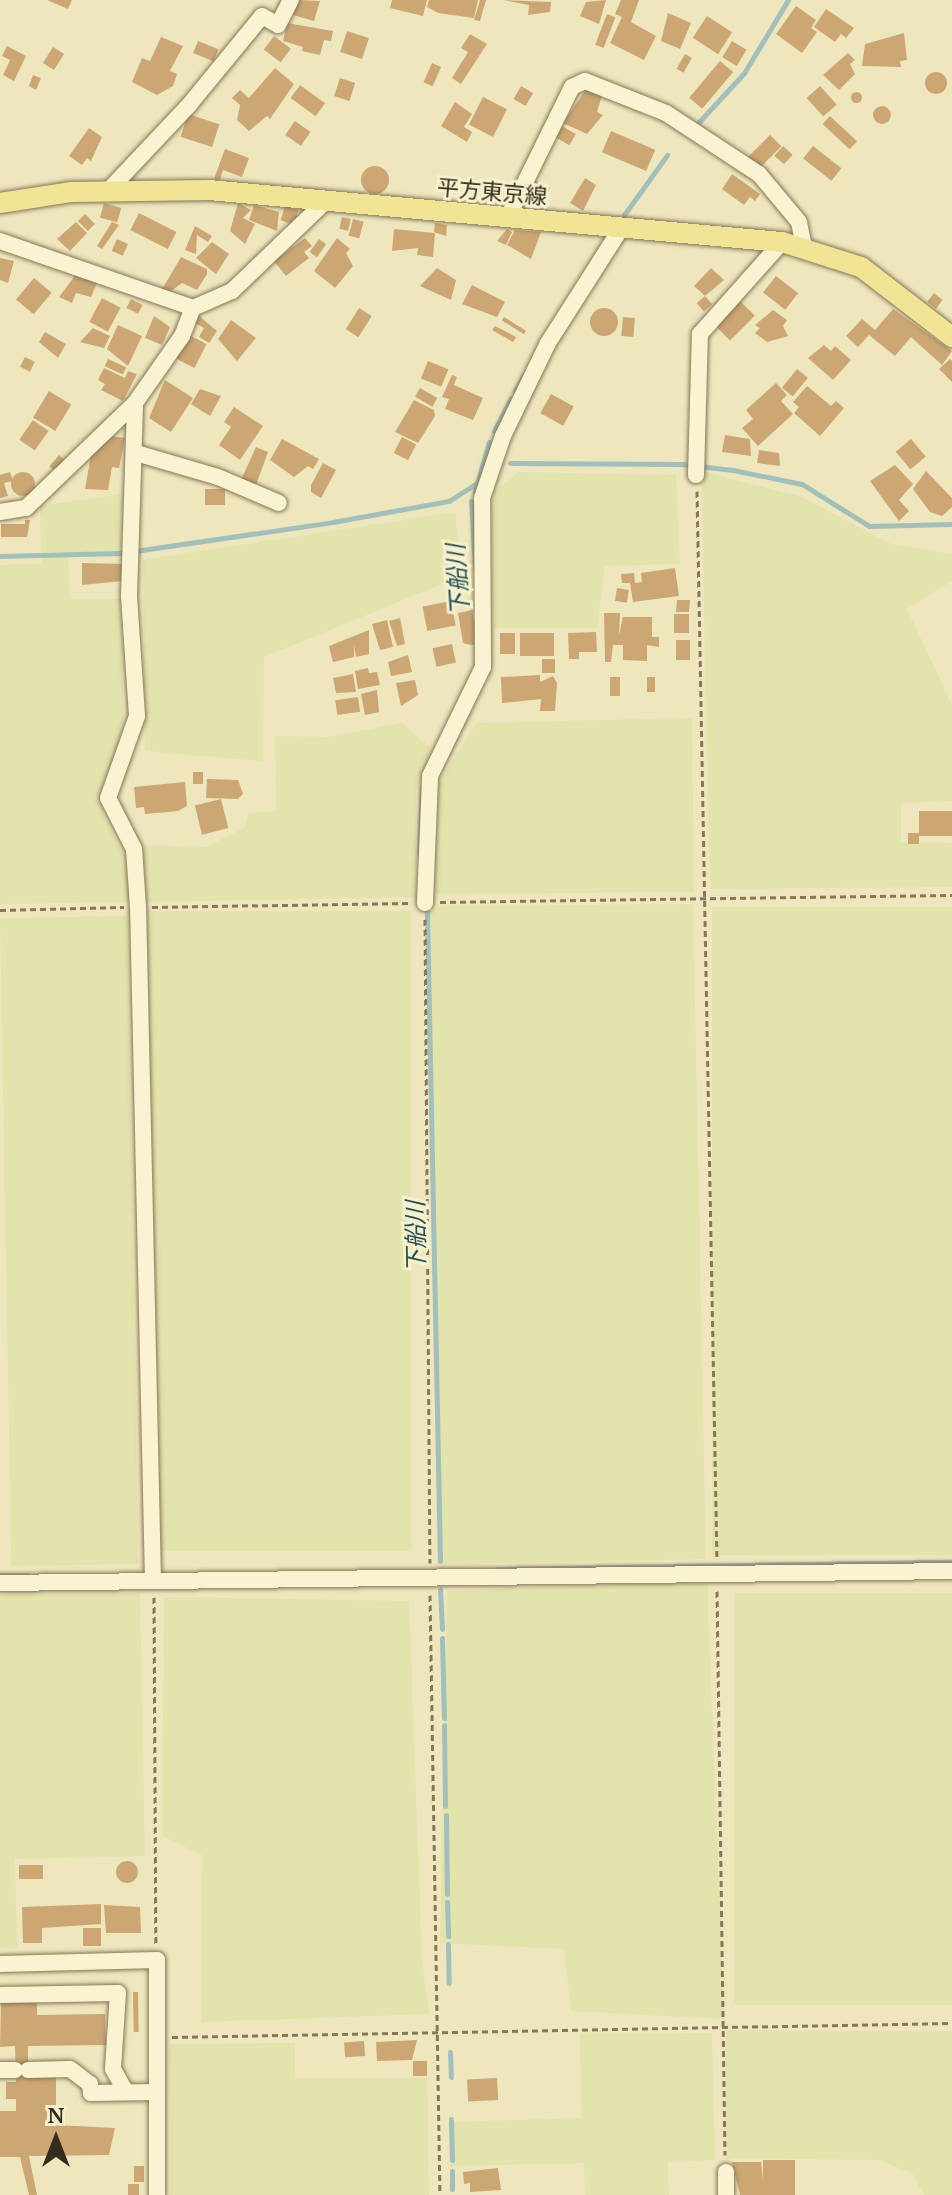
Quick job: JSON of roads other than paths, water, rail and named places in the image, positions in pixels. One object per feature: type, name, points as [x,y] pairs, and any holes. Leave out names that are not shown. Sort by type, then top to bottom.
[{"type":"main road","name":"平方東京線","points":[[0,203],[109,190],[209,190],[782,242],[861,267],[952,337]]},
{"type":"street","points":[[109,190],[189,105],[262,16],[278,25],[291,0]]},
{"type":"street","points":[[508,217],[572,87],[585,81],[666,113],[759,174],[799,222],[804,247]]},
{"type":"street","points":[[0,241],[193,308],[232,291],[327,200]]},
{"type":"street","points":[[425,903],[430,776],[483,667],[482,498],[503,436],[548,343],[622,227]]},
{"type":"street","points":[[696,475],[700,334],[782,242]]},
{"type":"street","points":[[0,512],[26,508],[135,403],[182,336],[193,308]]},
{"type":"street","points":[[135,403],[136,453],[129,596],[137,716],[108,798],[134,849],[138,907],[153,1581]]},
{"type":"street","points":[[136,453],[218,477],[279,503]]},
{"type":"street","points":[[0,1583],[952,1571]]},
{"type":"street","points":[[0,1964],[157,1960],[157,2195]]},
{"type":"street","points":[[0,1995],[118,1993],[113,2069],[126,2092]]},
{"type":"street","points":[[14,2070],[70,2069],[90,2084],[91,2093],[155,2092]]},
{"type":"street","points":[[726,2172],[726,2195]]},
{"type":"waterway","name":"下船川","points":[[698,123],[744,73],[788,0]]},
{"type":"waterway","name":"下船川","points":[[624,215],[667,155]]},
{"type":"waterway","name":"下船川","points":[[515,391],[524,375]]},
{"type":"waterway","name":"下船川","points":[[494,431],[511,398]]},
{"type":"waterway","name":"下船川","points":[[475,491],[489,442]]},
{"type":"waterway","points":[[510,463],[682,464],[733,470],[802,484],[869,526],[952,524]]},
{"type":"waterway","points":[[0,556],[121,553],[333,522],[449,501],[477,483]]},
{"type":"waterway","name":"下船川","points":[[471,501],[475,568]]},
{"type":"waterway","name":"下船川","points":[[419,853],[422,787]]},
{"type":"waterway","name":"下船川","points":[[427,912],[440,1561]]},
{"type":"waterway","points":[[497,1569],[952,1562]]},
{"type":"waterway","points":[[0,1575],[27,1575]]},
{"type":"waterway","name":"下船川","points":[[440,1589],[442,1629]]},
{"type":"waterway","name":"下船川","points":[[442,1638],[444,1718]]},
{"type":"waterway","name":"下船川","points":[[444,1725],[445,1806]]},
{"type":"waterway","name":"下船川","points":[[446,1815],[447,1894]]},
{"type":"waterway","name":"下船川","points":[[447,1902],[448,1936]]},
{"type":"waterway","name":"下船川","points":[[448,1944],[449,1983]]},
{"type":"waterway","name":"下船川","points":[[450,2052],[451,2077]]},
{"type":"waterway","name":"下船川","points":[[451,2119],[452,2160]]},
{"type":"waterway","name":"下船川","points":[[452,2171],[452,2189]]}]
